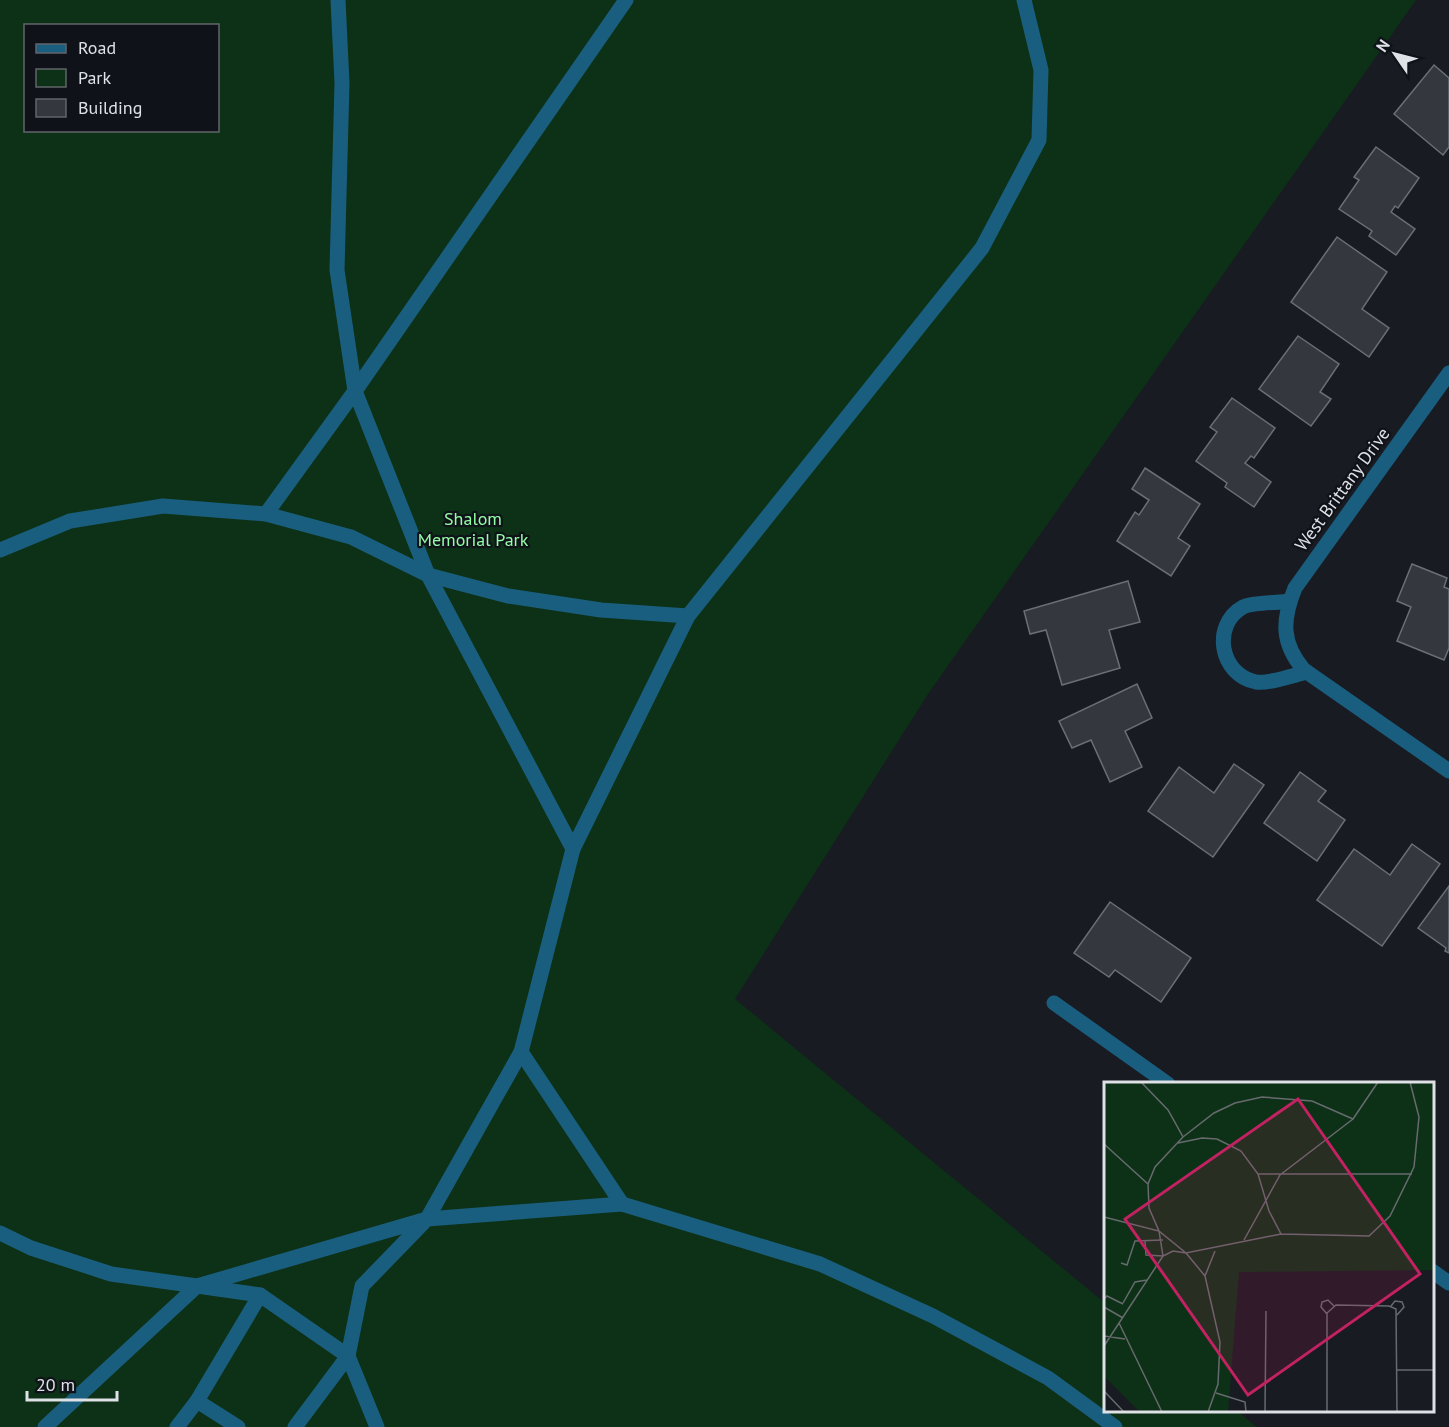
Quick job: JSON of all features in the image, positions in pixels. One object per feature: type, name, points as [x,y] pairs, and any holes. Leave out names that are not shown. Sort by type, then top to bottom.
[{"type":"street","points":[[338,0],[342,83],[337,270],[355,392],[428,575],[573,849]]},
{"type":"street","points":[[266,514],[355,392],[626,0]]},
{"type":"street","points":[[295,1427],[348,1356],[362,1286],[427,1219],[521,1052],[573,849],[688,616],[982,248],[1039,140],[1041,70],[1024,0]]},
{"type":"street","name":"West Brittany Drive","points":[[1307,672],[1293,658],[1286,634],[1285,621],[1295,588],[1449,373]]},
{"type":"street","points":[[0,550],[70,521],[163,506],[266,514],[351,537],[428,575],[508,596],[601,610],[688,616]]},
{"type":"street","points":[[1290,601],[1245,606],[1234,614],[1226,625],[1223,651],[1228,663],[1236,673],[1247,680],[1260,682],[1307,672],[1449,771]]},
{"type":"street","points":[[1054,1003],[1167,1082]]},
{"type":"street","points":[[521,1052],[622,1204]]},
{"type":"street","points":[[45,1427],[197,1286],[427,1219],[622,1204],[820,1264],[933,1316],[1048,1378],[1115,1427]]},
{"type":"street","points":[[0,1233],[31,1248],[111,1274],[260,1295],[348,1356],[377,1427]]},
{"type":"street","points":[[1434,1272],[1449,1282]]},
{"type":"street","points":[[177,1427],[197,1401],[260,1295]]},
{"type":"street","points":[[197,1401],[238,1427]]},
{"type":"green space","name":"Shalom Memorial Park","points":[[0,0],[1416,0],[928,694],[735,999],[1104,1302],[1104,1412],[1238,1412],[1257,1427],[0,1427]]},
{"type":"building","points":[[1434,65],[1449,78],[1449,147],[1443,155],[1394,114]]},
{"type":"building","points":[[1376,147],[1419,178],[1398,208],[1395,206],[1391,212],[1415,229],[1396,255],[1369,236],[1372,231],[1339,209],[1359,180],[1354,177]]},
{"type":"building","points":[[1337,237],[1387,272],[1362,309],[1389,328],[1369,357],[1291,302]]},
{"type":"building","points":[[1298,336],[1339,364],[1320,392],[1331,399],[1311,426],[1259,389]]},
{"type":"building","points":[[1232,398],[1275,428],[1254,458],[1251,456],[1245,463],[1271,482],[1254,507],[1225,487],[1227,483],[1196,461],[1217,432],[1210,427]]},
{"type":"building","points":[[1145,468],[1200,504],[1178,538],[1190,546],[1171,576],[1117,541],[1135,512],[1139,515],[1149,500],[1132,489]]},
{"type":"building","points":[[1412,564],[1447,578],[1444,587],[1449,589],[1449,648],[1444,660],[1397,641],[1411,607],[1397,601]]},
{"type":"building","points":[[1128,581],[1140,622],[1109,630],[1120,668],[1062,685],[1046,630],[1030,634],[1024,611]]},
{"type":"building","points":[[1137,684],[1152,718],[1125,731],[1142,767],[1110,782],[1091,740],[1072,748],[1059,721]]},
{"type":"building","points":[[1234,764],[1264,785],[1213,857],[1148,811],[1179,767],[1214,793]]},
{"type":"building","points":[[1300,772],[1326,791],[1318,801],[1345,820],[1317,861],[1264,823]]},
{"type":"building","points":[[1412,844],[1440,864],[1382,946],[1317,900],[1354,849],[1390,875]]},
{"type":"building","points":[[1449,886],[1449,953],[1445,951],[1446,948],[1418,928]]},
{"type":"building","points":[[1110,902],[1191,958],[1161,1002],[1115,970],[1109,977],[1074,953]]}]
